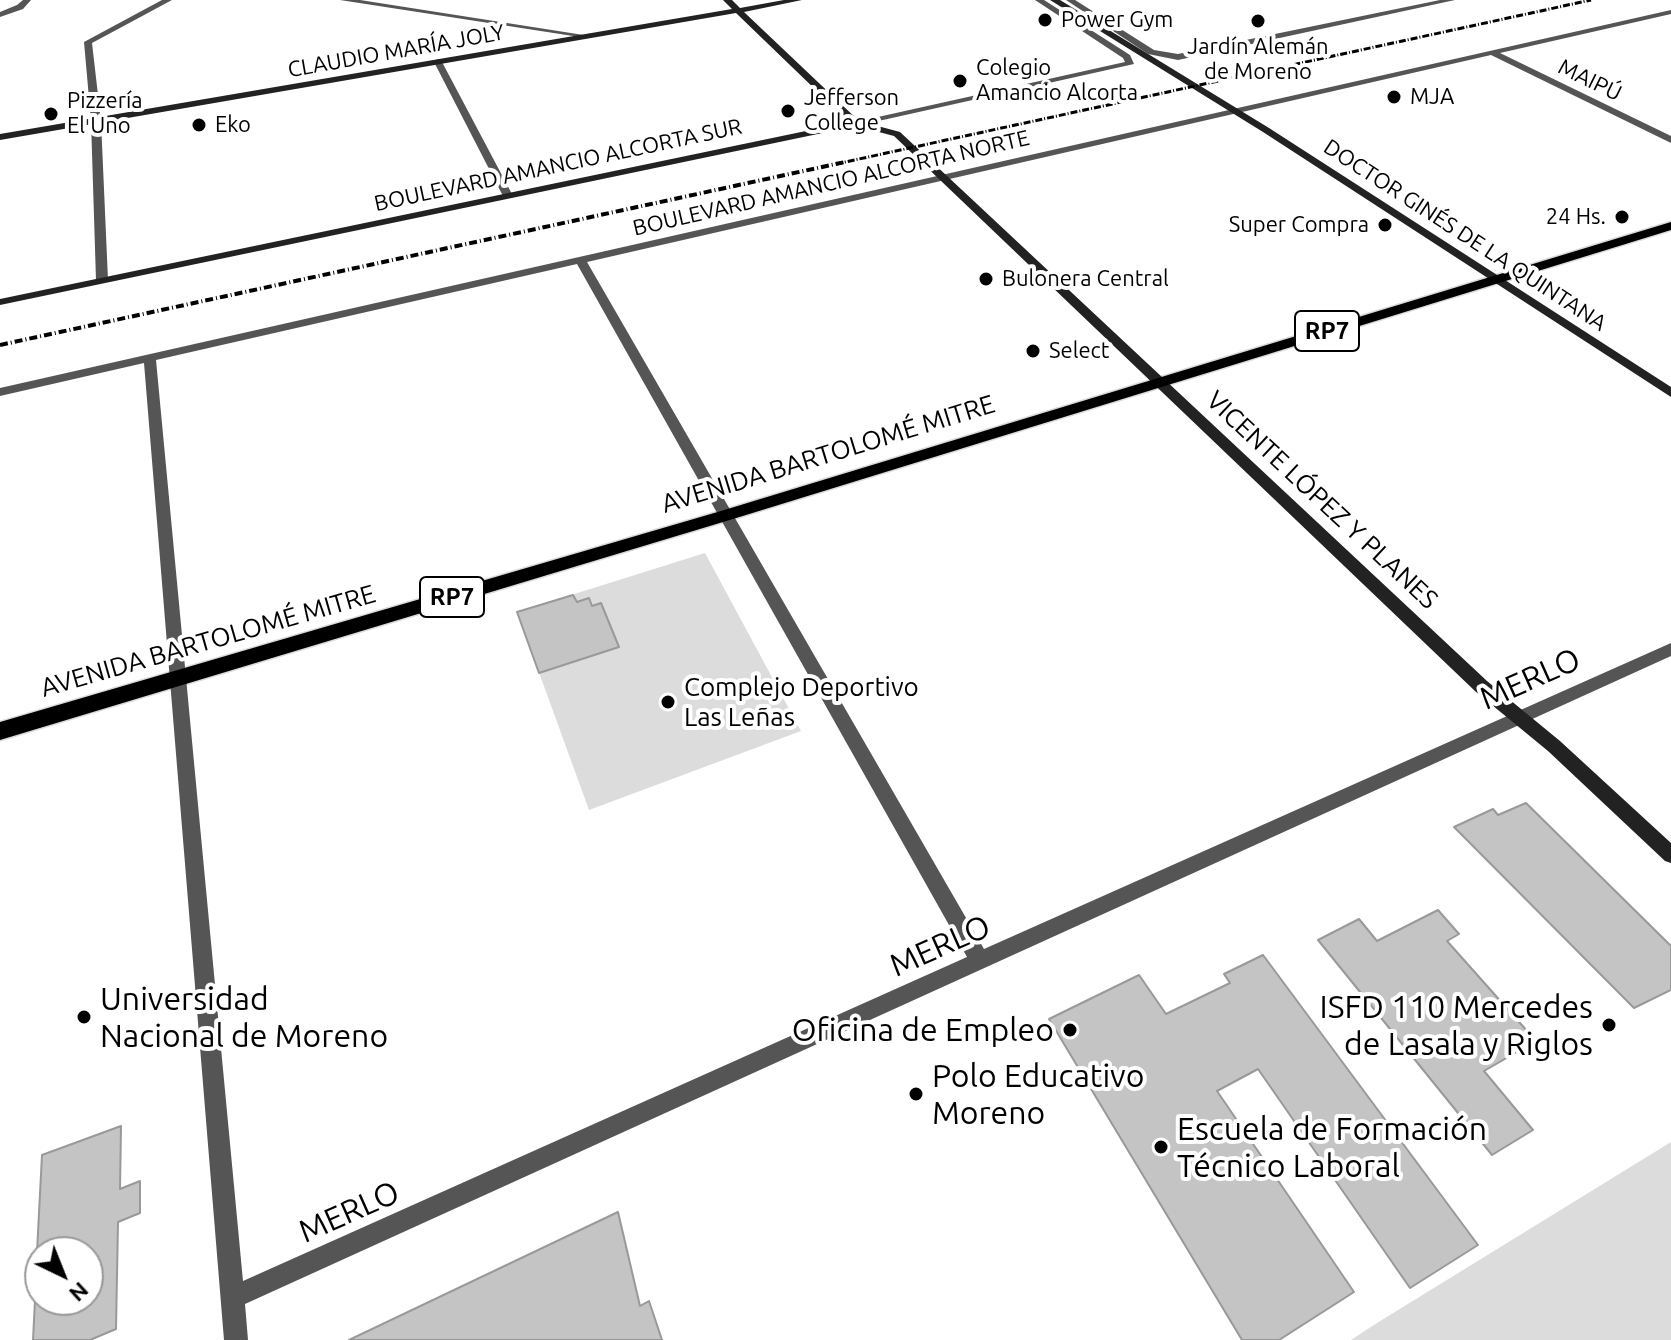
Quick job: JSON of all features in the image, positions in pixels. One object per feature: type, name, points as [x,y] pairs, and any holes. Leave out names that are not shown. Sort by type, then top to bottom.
[{"type":"main road","name":"AVENIDA BARTOLOMÉ MITRE","points":[[0,731],[727,515],[1671,226]]},
{"type":"street","points":[[0,15],[20,7],[27,0]]},
{"type":"street","points":[[102,280],[96,121],[88,42],[168,0]]},
{"type":"street","points":[[344,0],[375,2],[586,36]]},
{"type":"street","points":[[727,0],[856,123],[897,134],[905,113]]},
{"type":"street","name":"CLAUDIO MARÍA JOLY","points":[[0,137],[798,0]]},
{"type":"street","name":"BOULEVARD AMANCIO ALCORTA SUR","points":[[0,302],[1124,68],[1130,64],[1127,57],[1039,0]]},
{"type":"street","name":"DOCTOR GINÉS DE LA QUINTANA","points":[[1054,0],[1236,111],[1671,393]]},
{"type":"street","points":[[1070,0],[1151,52],[1178,57],[1451,0]]},
{"type":"street","points":[[1391,5],[1402,10]]},
{"type":"street","name":"BOULEVARD AMANCIO ALCORTA NORTE","points":[[0,392],[1671,12]]},
{"type":"street","name":"MAIPÚ","points":[[1493,53],[1671,140]]},
{"type":"street","points":[[438,62],[508,196]]},
{"type":"street","name":"VICENTE LÓPEZ Y PLANES","points":[[897,134],[1481,686],[1671,855]]},
{"type":"street","points":[[581,261],[980,961]]},
{"type":"street","points":[[150,358],[236,1340]]},
{"type":"street","name":"MERLO","points":[[233,1297],[1671,649]]},
{"type":"shaded area","name":"Complejo Deportivo Las Leñas","points":[[705,553],[801,731],[589,810],[517,612]]},
{"type":"shaded area","points":[[1671,1142],[1671,1340],[1351,1340],[1377,1323]]},
{"type":"building","points":[[573,595],[577,602],[589,598],[592,606],[601,603],[619,647],[539,673],[517,612]]},
{"type":"building","points":[[1526,803],[1671,946],[1671,990],[1634,1008],[1454,827],[1493,809],[1498,815]]},
{"type":"building","points":[[1438,910],[1459,934],[1447,941],[1536,1041],[1484,1071],[1533,1130],[1492,1155],[1318,940],[1359,919],[1377,941]]},
{"type":"building","points":[[1263,955],[1478,1245],[1410,1288],[1258,1069],[1217,1091],[1354,1292],[1279,1340],[1242,1340],[1049,1019],[1139,975],[1166,1014],[1230,983],[1224,974]]},
{"type":"building","points":[[121,1126],[120,1189],[140,1181],[140,1213],[118,1222],[116,1329],[90,1340],[33,1340],[34,1316],[104,1316],[104,1236],[38,1236],[42,1155]]},
{"type":"building","points":[[618,1212],[640,1306],[649,1301],[662,1340],[349,1340]]},
{"type":"railway","points":[[836,164],[1591,0]]},
{"type":"railway","points":[[0,345],[845,162]]},
{"type":"place","name":"Power Gym","points":[[1045,20]]},
{"type":"place","name":"Jardín Alemán de Moreno","points":[[1258,21]]},
{"type":"place","name":"Colegio Amancio Alcorta","points":[[960,81]]},
{"type":"place","name":"MJA","points":[[1394,97]]},
{"type":"place","name":"Jefferson College","points":[[788,111]]},
{"type":"place","name":"Pizzería El Uno","points":[[51,114]]},
{"type":"place","name":"Eko","points":[[199,125]]},
{"type":"place","name":"24 Hs.","points":[[1622,217]]},
{"type":"place","name":"Super Compra","points":[[1385,225]]},
{"type":"place","name":"Bulonera Central","points":[[986,279]]},
{"type":"place","name":"Select","points":[[1033,351]]},
{"type":"place","name":"Complejo Deportivo Las Leñas","points":[[668,702]]},
{"type":"place","name":"Universidad Nacional de Moreno","points":[[84,1017]]},
{"type":"place","name":"ISFD 110 Mercedes de Lasala y Riglos","points":[[1609,1025]]},
{"type":"place","name":"Oficina de Empleo","points":[[1070,1030]]},
{"type":"place","name":"Polo Educativo Moreno","points":[[916,1094]]},
{"type":"place","name":"Escuela de Formación Técnico Laboral","points":[[1161,1147]]}]
